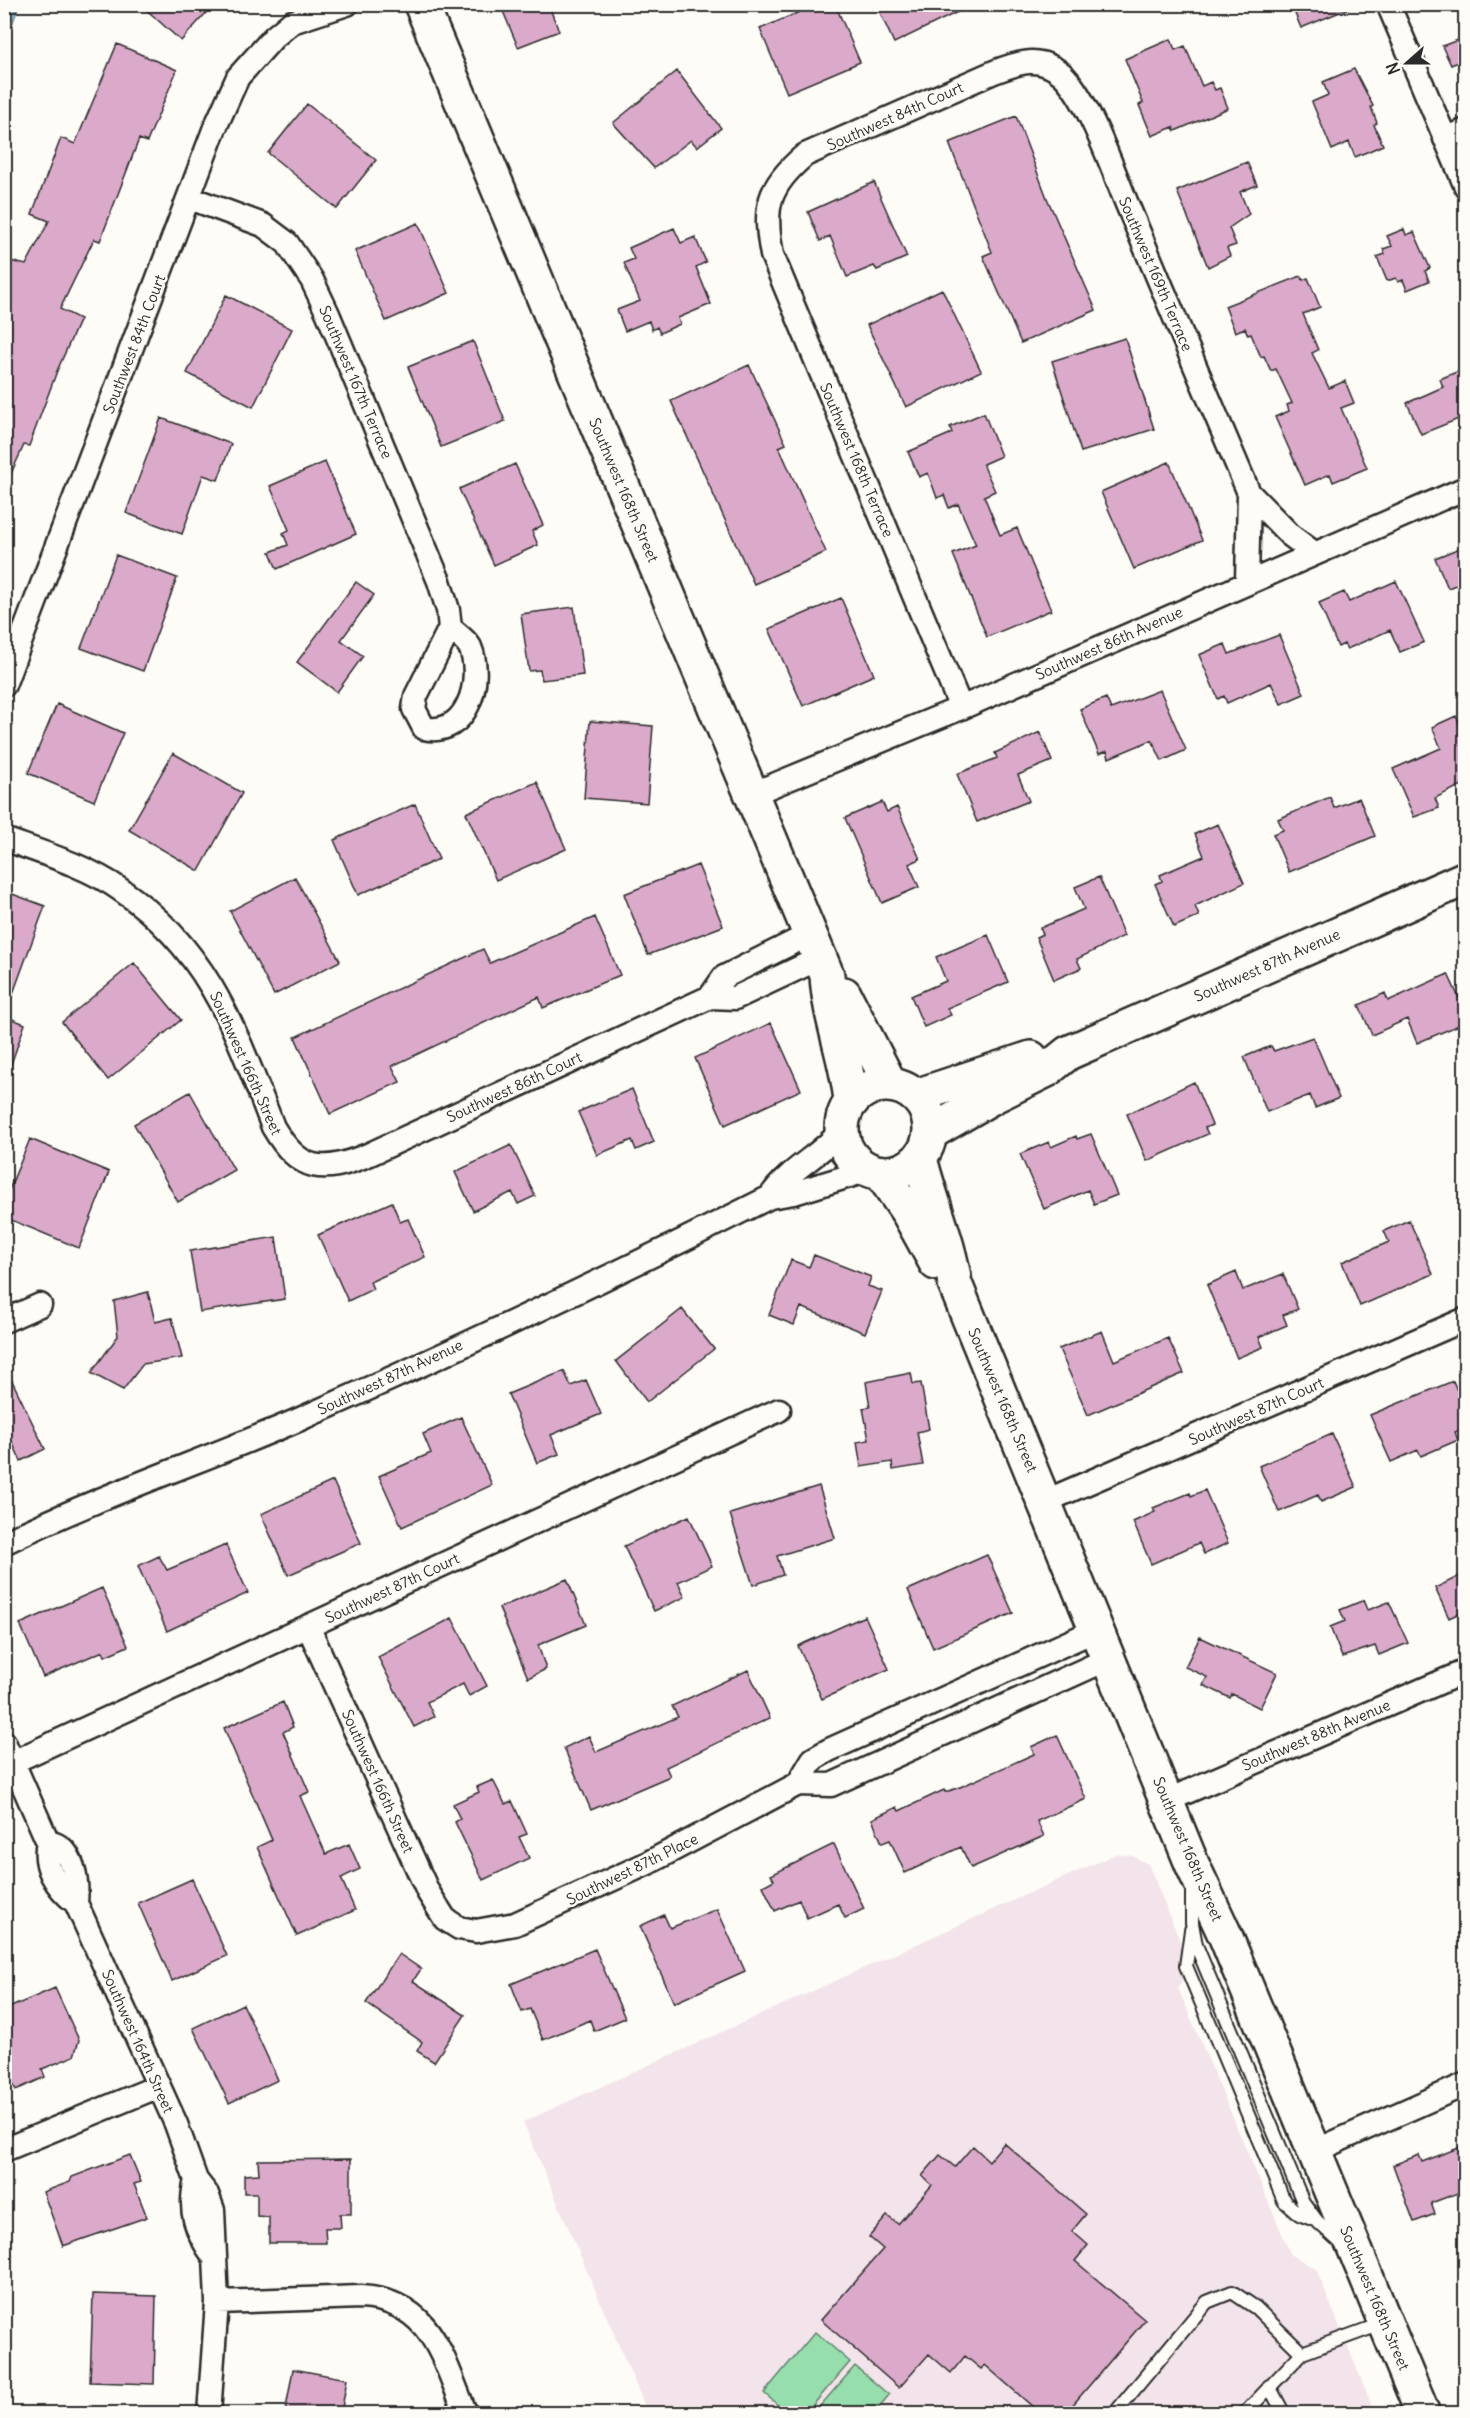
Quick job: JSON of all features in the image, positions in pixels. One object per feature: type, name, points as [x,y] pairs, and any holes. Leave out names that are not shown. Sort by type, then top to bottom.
[{"type":"street","name":"Southwest 84th Court","points":[[4,685],[214,130],[238,77],[297,13],[347,4]]},
{"type":"street","name":"Southwest 168th Street","points":[[421,4],[819,956],[828,1000],[843,1051],[846,1116]]},
{"type":"street","points":[[1388,4],[1455,135],[1466,187]]},
{"type":"street","name":"Southwest 84th Court","points":[[768,207],[773,189],[785,172],[805,155],[1017,63],[1036,61],[1048,65]]},
{"type":"street","name":"Southwest 169th Terrace","points":[[1048,65],[1074,88],[1103,147],[1249,493],[1290,535],[1314,553]]},
{"type":"street","name":"Southwest 167th Terrace","points":[[190,198],[269,229],[286,243],[312,280],[439,581],[448,610],[450,628]]},
{"type":"street","name":"Southwest 168th Terrace","points":[[768,207],[767,231],[772,255],[961,708]]},
{"type":"street","name":"Southwest 86th Avenue","points":[[752,794],[961,708],[1466,488]]},
{"type":"street","name":"Southwest 169th Terrace","points":[[1247,582],[1249,493]]},
{"type":"street","name":"Southwest 166th Street","points":[[4,839],[59,859],[120,889],[173,933],[200,966],[224,1006],[273,1127],[281,1141],[291,1154],[316,1167]]},
{"type":"street","name":"Southwest 87th Avenue","points":[[925,1146],[994,1096],[1047,1071],[1068,1053],[1466,878]]},
{"type":"street","name":"Southwest 168th Street","points":[[819,956],[903,1090]]},
{"type":"street","name":"Southwest 86th Court","points":[[316,1167],[335,1166],[370,1154],[710,997],[724,977],[819,956]]},
{"type":"street","name":"Southwest 87th Avenue","points":[[903,1090],[1041,1054],[1068,1053]]},
{"type":"street","points":[[875,1085],[903,1090],[925,1107],[930,1120],[925,1146],[905,1169],[875,1171],[849,1154],[846,1116],[862,1091],[875,1085]]},
{"type":"street","name":"Southwest 87th Avenue","points":[[770,1197],[782,1180],[824,1149],[846,1116]]},
{"type":"street","name":"Southwest 168th Street","points":[[925,1146],[932,1204],[952,1261],[955,1284],[1046,1501],[1192,1864],[1315,2151],[1423,2414]]},
{"type":"street","name":"Southwest 168th Street","points":[[875,1171],[909,1214],[938,1266],[955,1284]]},
{"type":"street","name":"Southwest 87th Avenue","points":[[4,1543],[99,1500],[299,1419],[561,1299],[770,1197],[794,1193],[875,1171]]},
{"type":"street","points":[[4,1321],[40,1305]]},
{"type":"street","name":"Southwest 87th Court","points":[[1046,1501],[1466,1319]]},
{"type":"street","name":"Southwest 87th Court","points":[[7,1757],[308,1626],[779,1410]]},
{"type":"street","name":"Southwest 166th Street","points":[[308,1626],[428,1892],[446,1919],[459,1928]]},
{"type":"street","points":[[798,1784],[813,1759],[829,1750],[1102,1645]]},
{"type":"street","name":"Southwest 87th Place","points":[[459,1928],[476,1931],[498,1929],[515,1923],[646,1864],[798,1784],[831,1785],[1102,1645]]},
{"type":"street","name":"Southwest 88th Avenue","points":[[1166,1801],[1466,1671]]},
{"type":"street","name":"Southwest 164th Street","points":[[7,1757],[48,1842],[45,1855],[49,1869],[63,1893],[76,1903],[159,2086],[196,2180],[192,2204],[194,2221],[202,2241],[214,2257],[217,2302],[209,2414]]},
{"type":"street","points":[[1315,2151],[1466,2084]]},
{"type":"street","points":[[4,2150],[159,2086]]},
{"type":"street","points":[[217,2302],[361,2297],[382,2298],[396,2303],[419,2319],[431,2335],[466,2414]]},
{"type":"lane","points":[[1192,1864],[1192,1923],[1186,1966],[1284,2201],[1299,2214],[1317,2221],[1360,2261]]},
{"type":"lane","points":[[1114,2414],[1207,2302],[1232,2292],[1256,2308],[1302,2353]]},
{"type":"lane","points":[[1245,2414],[1302,2353],[1385,2322]]},
{"type":"lane","points":[[1269,2386],[1284,2414]]},
{"type":"shaded area","points":[[1116,1854],[1132,1856],[1148,1864],[1190,1965],[1178,1988],[1291,2255],[1316,2269],[1375,2413],[648,2413],[523,2122]]},
{"type":"green space","points":[[815,2332],[850,2362],[806,2413],[787,2413],[764,2393]]},
{"type":"green space","points":[[855,2366],[889,2395],[874,2413],[814,2413]]},
{"type":"water","points":[[4,5],[19,5],[5,44]]},
{"type":"building","points":[[140,4],[214,4],[181,41]]},
{"type":"building","points":[[500,4],[548,4],[559,31],[518,47]]},
{"type":"building","points":[[818,4],[835,4],[860,62],[787,93],[760,29]]},
{"type":"building","points":[[876,4],[974,4],[894,43]]},
{"type":"building","points":[[1291,4],[1357,4],[1357,5],[1301,28]]},
{"type":"building","points":[[1466,37],[1466,59],[1451,65],[1442,46]]},
{"type":"building","points":[[1171,39],[1175,50],[1185,46],[1202,86],[1211,82],[1215,90],[1220,88],[1228,108],[1175,131],[1173,127],[1152,136],[1139,105],[1143,103],[1125,59]]},
{"type":"building","points":[[117,44],[177,70],[147,142],[139,139],[100,241],[94,239],[60,309],[80,319],[57,371],[29,446],[24,445],[4,489],[4,275],[10,261],[26,265],[49,221],[32,214],[61,138],[75,144]]},
{"type":"building","points":[[1354,69],[1373,106],[1371,107],[1377,123],[1374,125],[1383,145],[1355,157],[1349,142],[1332,150],[1312,102],[1328,95],[1323,82]]},
{"type":"building","points":[[677,71],[721,128],[697,147],[691,140],[654,168],[613,123]]},
{"type":"building","points":[[307,104],[376,160],[337,209],[268,153]]},
{"type":"building","points":[[1016,116],[1047,198],[1096,310],[1021,343],[983,256],[992,252],[949,143]]},
{"type":"building","points":[[1247,162],[1257,185],[1240,192],[1249,214],[1229,228],[1236,245],[1227,248],[1230,256],[1208,267],[1177,191]]},
{"type":"building","points":[[874,182],[907,257],[877,270],[874,266],[847,277],[830,236],[820,241],[808,212]]},
{"type":"building","points":[[418,223],[449,293],[386,321],[355,251]]},
{"type":"building","points":[[674,228],[681,243],[695,237],[706,262],[696,267],[711,304],[678,318],[680,324],[660,333],[657,327],[652,330],[649,321],[625,331],[617,310],[640,301],[624,263],[634,259],[629,248]]},
{"type":"building","points":[[1404,229],[1406,235],[1414,232],[1430,268],[1425,271],[1429,281],[1407,290],[1403,280],[1398,282],[1396,278],[1387,281],[1377,257],[1385,254],[1383,249],[1392,246],[1387,236]]},
{"type":"building","points":[[1301,276],[1303,280],[1308,278],[1320,307],[1303,314],[1318,350],[1312,353],[1329,388],[1345,381],[1354,403],[1341,408],[1367,468],[1333,482],[1330,474],[1305,485],[1275,417],[1289,411],[1287,405],[1292,403],[1276,369],[1271,371],[1264,356],[1261,357],[1251,334],[1248,335],[1245,328],[1235,332],[1225,306]]},
{"type":"building","points":[[942,289],[981,371],[906,407],[867,325]]},
{"type":"building","points":[[226,295],[292,329],[253,407],[187,373]]},
{"type":"building","points":[[1125,338],[1154,429],[1081,452],[1052,361]]},
{"type":"building","points":[[473,341],[505,421],[441,447],[408,367]]},
{"type":"building","points":[[749,365],[786,444],[779,447],[826,552],[754,584],[671,401]]},
{"type":"building","points":[[1466,368],[1466,416],[1421,434],[1407,403],[1443,387],[1440,379]]},
{"type":"building","points":[[984,413],[1001,456],[983,464],[995,491],[984,496],[1000,535],[1017,528],[1051,610],[987,637],[953,554],[976,545],[958,504],[949,508],[944,495],[937,498],[928,473],[919,477],[908,452],[952,433],[950,427]]},
{"type":"building","points":[[161,418],[231,444],[218,480],[203,475],[182,534],[126,513]]},
{"type":"building","points":[[325,462],[356,534],[277,569],[270,552],[288,545],[283,533],[289,530],[270,486]]},
{"type":"building","points":[[1169,462],[1202,540],[1134,569],[1101,492]]},
{"type":"building","points":[[515,464],[543,525],[532,531],[538,545],[494,565],[459,489]]},
{"type":"building","points":[[1462,547],[1466,557],[1466,581],[1448,588],[1435,558]]},
{"type":"building","points":[[116,555],[177,578],[143,671],[81,648]]},
{"type":"building","points":[[1396,581],[1424,642],[1400,652],[1390,630],[1347,649],[1344,644],[1338,647],[1319,603],[1344,592],[1349,602]]},
{"type":"building","points":[[356,582],[374,595],[341,640],[363,656],[337,692],[297,662]]},
{"type":"building","points":[[841,598],[874,675],[803,706],[769,629]]},
{"type":"building","points":[[574,607],[583,675],[542,680],[540,670],[529,671],[521,614]]},
{"type":"building","points":[[1279,635],[1304,694],[1281,704],[1271,683],[1227,703],[1224,696],[1218,699],[1199,655],[1225,644],[1229,654]]},
{"type":"building","points":[[1160,690],[1186,750],[1162,761],[1152,740],[1109,758],[1107,751],[1099,754],[1080,709],[1106,698],[1111,709]]},
{"type":"building","points":[[57,704],[123,733],[94,801],[28,773]]},
{"type":"building","points":[[1456,716],[1466,737],[1466,783],[1435,798],[1439,808],[1414,817],[1393,769],[1441,748],[1432,727]]},
{"type":"building","points":[[590,721],[653,726],[647,803],[584,798]]},
{"type":"building","points":[[1040,732],[1052,761],[1018,775],[1029,801],[977,822],[957,774],[997,758],[995,753]]},
{"type":"building","points":[[173,753],[242,793],[199,871],[129,830]]},
{"type":"building","points":[[537,782],[566,849],[496,880],[466,813]]},
{"type":"building","points":[[1330,797],[1334,808],[1359,798],[1375,836],[1289,872],[1273,834],[1283,830],[1278,819]]},
{"type":"building","points":[[882,802],[887,812],[897,807],[920,859],[909,864],[919,887],[882,903],[845,818]]},
{"type":"building","points":[[415,804],[439,859],[358,895],[334,840]]},
{"type":"building","points":[[1218,824],[1244,883],[1195,906],[1199,916],[1174,927],[1155,884],[1162,881],[1160,875],[1204,856],[1195,834]]},
{"type":"building","points":[[698,865],[723,926],[648,955],[624,894]]},
{"type":"building","points":[[295,877],[340,961],[274,995],[230,911]]},
{"type":"building","points":[[1099,877],[1124,936],[1077,959],[1081,968],[1054,980],[1036,937],[1043,934],[1040,928],[1084,909],[1075,887]]},
{"type":"building","points":[[4,891],[45,906],[7,1010],[4,1010]]},
{"type":"building","points":[[595,917],[620,975],[543,1008],[539,997],[392,1066],[400,1082],[330,1114],[295,1037],[483,949],[490,963]]},
{"type":"building","points":[[988,935],[1008,982],[947,1008],[951,1015],[924,1027],[911,996],[946,981],[936,957]]},
{"type":"building","points":[[134,963],[181,1020],[108,1080],[62,1022]]},
{"type":"building","points":[[1448,974],[1466,1013],[1466,1022],[1417,1043],[1407,1019],[1372,1035],[1359,1005],[1385,993],[1388,1001]]},
{"type":"building","points":[[4,1016],[25,1024],[8,1073],[4,1073]]},
{"type":"building","points":[[771,1023],[801,1090],[725,1125],[695,1058]]},
{"type":"building","points":[[1313,1037],[1339,1098],[1315,1108],[1310,1095],[1267,1112],[1244,1057],[1271,1046],[1274,1051]]},
{"type":"building","points":[[1194,1082],[1212,1125],[1205,1128],[1208,1134],[1147,1161],[1127,1114]]},
{"type":"building","points":[[632,1089],[654,1142],[636,1150],[632,1140],[597,1155],[578,1112]]},
{"type":"building","points":[[190,1092],[234,1170],[178,1202],[134,1124]]},
{"type":"building","points":[[1091,1134],[1117,1195],[1094,1204],[1088,1190],[1044,1209],[1020,1154],[1049,1142],[1051,1147],[1076,1136],[1077,1139]]},
{"type":"building","points":[[30,1139],[109,1172],[79,1248],[4,1217],[4,1202]]},
{"type":"building","points":[[511,1145],[535,1196],[518,1204],[512,1192],[473,1211],[455,1172]]},
{"type":"building","points":[[392,1202],[400,1222],[408,1219],[425,1257],[370,1282],[373,1289],[348,1301],[318,1235]]},
{"type":"building","points":[[1409,1220],[1433,1274],[1360,1306],[1342,1262],[1389,1242],[1384,1231]]},
{"type":"building","points":[[276,1237],[285,1299],[200,1312],[190,1251]]},
{"type":"building","points":[[814,1255],[871,1277],[868,1286],[882,1291],[865,1333],[801,1307],[794,1325],[769,1315],[791,1260],[809,1267]]},
{"type":"building","points":[[1236,1272],[1243,1290],[1283,1274],[1298,1309],[1283,1315],[1287,1325],[1259,1337],[1263,1347],[1237,1358],[1207,1285]]},
{"type":"building","points":[[148,1292],[155,1322],[172,1318],[182,1358],[143,1364],[123,1390],[91,1373],[118,1336],[114,1301]]},
{"type":"building","points":[[682,1309],[714,1349],[647,1402],[616,1361]]},
{"type":"building","points":[[1102,1331],[1114,1361],[1168,1338],[1184,1373],[1088,1415],[1059,1349]]},
{"type":"building","points":[[4,1364],[45,1449],[21,1461],[12,1442],[4,1445]]},
{"type":"building","points":[[564,1371],[571,1386],[586,1380],[601,1414],[551,1435],[559,1454],[537,1463],[508,1394]]},
{"type":"building","points":[[911,1373],[913,1384],[921,1383],[929,1429],[917,1432],[923,1465],[893,1470],[892,1462],[861,1467],[857,1442],[869,1440],[863,1408],[870,1407],[866,1382]]},
{"type":"building","points":[[1453,1381],[1466,1411],[1466,1428],[1455,1432],[1458,1440],[1421,1456],[1418,1450],[1391,1462],[1370,1415]]},
{"type":"building","points":[[461,1417],[492,1485],[402,1527],[379,1476],[431,1453],[423,1434]]},
{"type":"building","points":[[1332,1434],[1356,1487],[1321,1502],[1318,1495],[1279,1512],[1259,1466]]},
{"type":"building","points":[[333,1481],[361,1543],[288,1575],[261,1514]]},
{"type":"building","points":[[819,1486],[835,1538],[777,1556],[783,1575],[753,1585],[730,1514]]},
{"type":"building","points":[[1205,1490],[1228,1543],[1204,1554],[1199,1543],[1151,1564],[1133,1522],[1155,1512],[1153,1508],[1190,1493],[1191,1496]]},
{"type":"building","points":[[689,1516],[712,1566],[678,1582],[685,1597],[654,1611],[624,1546]]},
{"type":"building","points":[[226,1545],[248,1593],[167,1631],[138,1566],[159,1556],[167,1570]]},
{"type":"building","points":[[987,1555],[1013,1613],[933,1648],[908,1590]]},
{"type":"building","points":[[1466,1573],[1466,1610],[1449,1618],[1435,1588]]},
{"type":"building","points":[[567,1579],[586,1625],[538,1645],[546,1669],[528,1678],[499,1608]]},
{"type":"building","points":[[102,1588],[128,1646],[105,1656],[103,1651],[43,1677],[20,1624]]},
{"type":"building","points":[[1364,1600],[1368,1610],[1389,1602],[1408,1643],[1379,1655],[1375,1646],[1342,1657],[1330,1627],[1345,1621],[1340,1610]]},
{"type":"building","points":[[865,1616],[889,1669],[822,1699],[798,1646]]},
{"type":"building","points":[[452,1618],[487,1686],[469,1696],[463,1684],[427,1702],[434,1717],[414,1727],[378,1657]]},
{"type":"building","points":[[1200,1637],[1277,1673],[1260,1708],[1232,1694],[1230,1698],[1203,1685],[1207,1677],[1185,1667]]},
{"type":"building","points":[[748,1670],[770,1718],[666,1767],[670,1776],[591,1810],[564,1748],[589,1736],[596,1752],[678,1717],[672,1706]]},
{"type":"building","points":[[283,1702],[293,1727],[283,1732],[309,1792],[300,1796],[326,1854],[349,1844],[360,1869],[341,1878],[355,1910],[297,1936],[257,1847],[272,1840],[224,1728]]},
{"type":"building","points":[[1057,1735],[1086,1799],[1037,1821],[1044,1836],[971,1868],[961,1847],[905,1873],[890,1840],[882,1843],[872,1819],[897,1807],[899,1811],[944,1790],[945,1792],[958,1788],[1034,1754],[1031,1747]]},
{"type":"building","points":[[493,1780],[505,1804],[512,1801],[527,1834],[519,1837],[529,1858],[483,1880],[455,1822],[460,1819],[453,1804],[479,1792],[477,1787]]},
{"type":"building","points":[[834,1844],[864,1909],[845,1918],[838,1904],[807,1918],[799,1900],[775,1911],[763,1886],[774,1880],[771,1875]]},
{"type":"building","points":[[192,1879],[227,1956],[172,1981],[138,1903]]},
{"type":"building","points":[[717,1909],[745,1971],[674,2003],[640,1926],[664,1915],[670,1928]]},
{"type":"building","points":[[595,1949],[625,2018],[594,2031],[590,2020],[543,2040],[530,2009],[522,2012],[511,1984]]},
{"type":"building","points":[[399,1954],[421,1969],[413,1981],[465,2015],[434,2062],[417,2051],[422,2042],[366,2003]]},
{"type":"building","points":[[55,1988],[79,2040],[74,2056],[42,2069],[45,2077],[16,2090],[4,2065],[4,2010]]},
{"type":"building","points":[[243,2004],[278,2080],[229,2103],[193,2028]]},
{"type":"building","points":[[1004,2143],[1086,2214],[1072,2231],[1088,2245],[1075,2261],[1145,2320],[1065,2414],[1041,2414],[985,2365],[981,2369],[965,2356],[951,2373],[929,2354],[899,2388],[821,2320],[883,2249],[869,2237],[887,2216],[898,2224],[932,2185],[922,2176],[940,2155],[955,2167],[973,2146],[989,2161]]},
{"type":"building","points":[[1466,2145],[1466,2190],[1431,2203],[1435,2214],[1414,2222],[1393,2165],[1419,2155],[1422,2162]]},
{"type":"building","points":[[130,2155],[141,2182],[134,2184],[147,2217],[63,2246],[43,2192],[70,2182],[72,2177]]},
{"type":"building","points":[[351,2159],[351,2214],[340,2214],[341,2228],[325,2228],[326,2243],[269,2243],[269,2217],[257,2216],[257,2193],[244,2193],[244,2175],[259,2174],[258,2160]]},
{"type":"building","points":[[93,2294],[156,2296],[154,2384],[90,2382]]},
{"type":"building","points":[[293,2369],[347,2379],[341,2414],[285,2414]]}]
